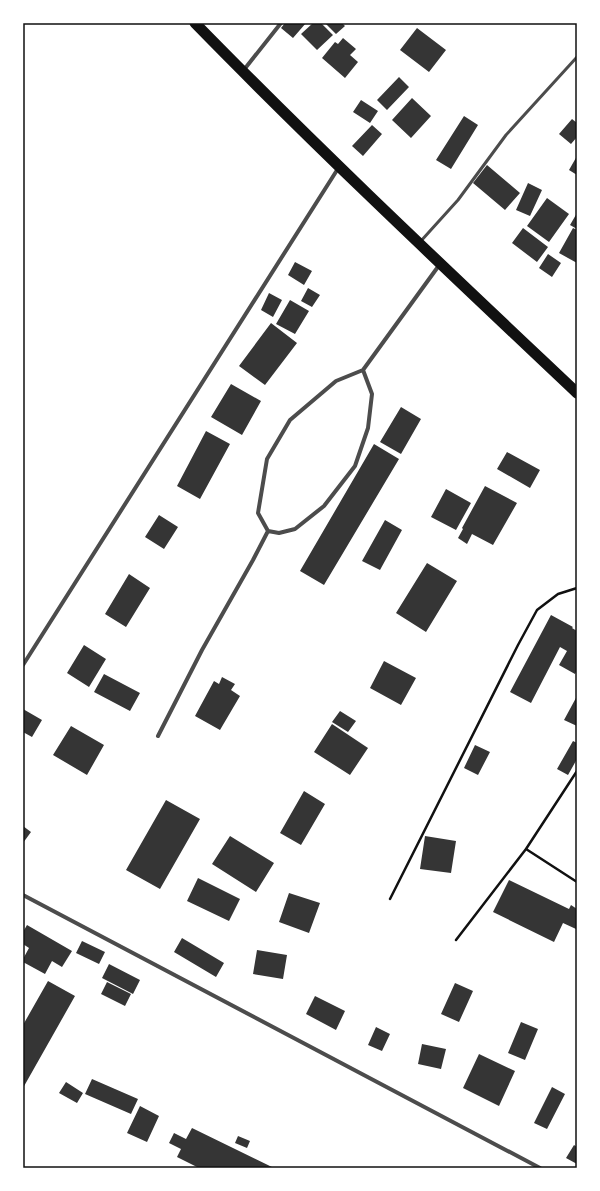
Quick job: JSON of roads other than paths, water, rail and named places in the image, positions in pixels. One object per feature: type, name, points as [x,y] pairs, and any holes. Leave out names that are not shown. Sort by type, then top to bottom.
[{"type":"highway","points":[[195,23],[418,243],[577,393]]},
{"type":"street","points":[[242,71],[281,23]]},
{"type":"street","points":[[23,665],[339,166]]},
{"type":"street","points":[[268,531],[258,513],[267,459],[290,420],[336,382],[363,370],[440,264]]},
{"type":"street","points":[[268,531],[279,533],[295,529],[324,506],[355,466],[368,428],[372,394],[363,370]]},
{"type":"street","points":[[158,736],[202,650],[268,531]]},
{"type":"street","points":[[23,895],[540,1168]]},
{"type":"lane","points":[[418,243],[458,200],[506,135],[577,57]]}]
